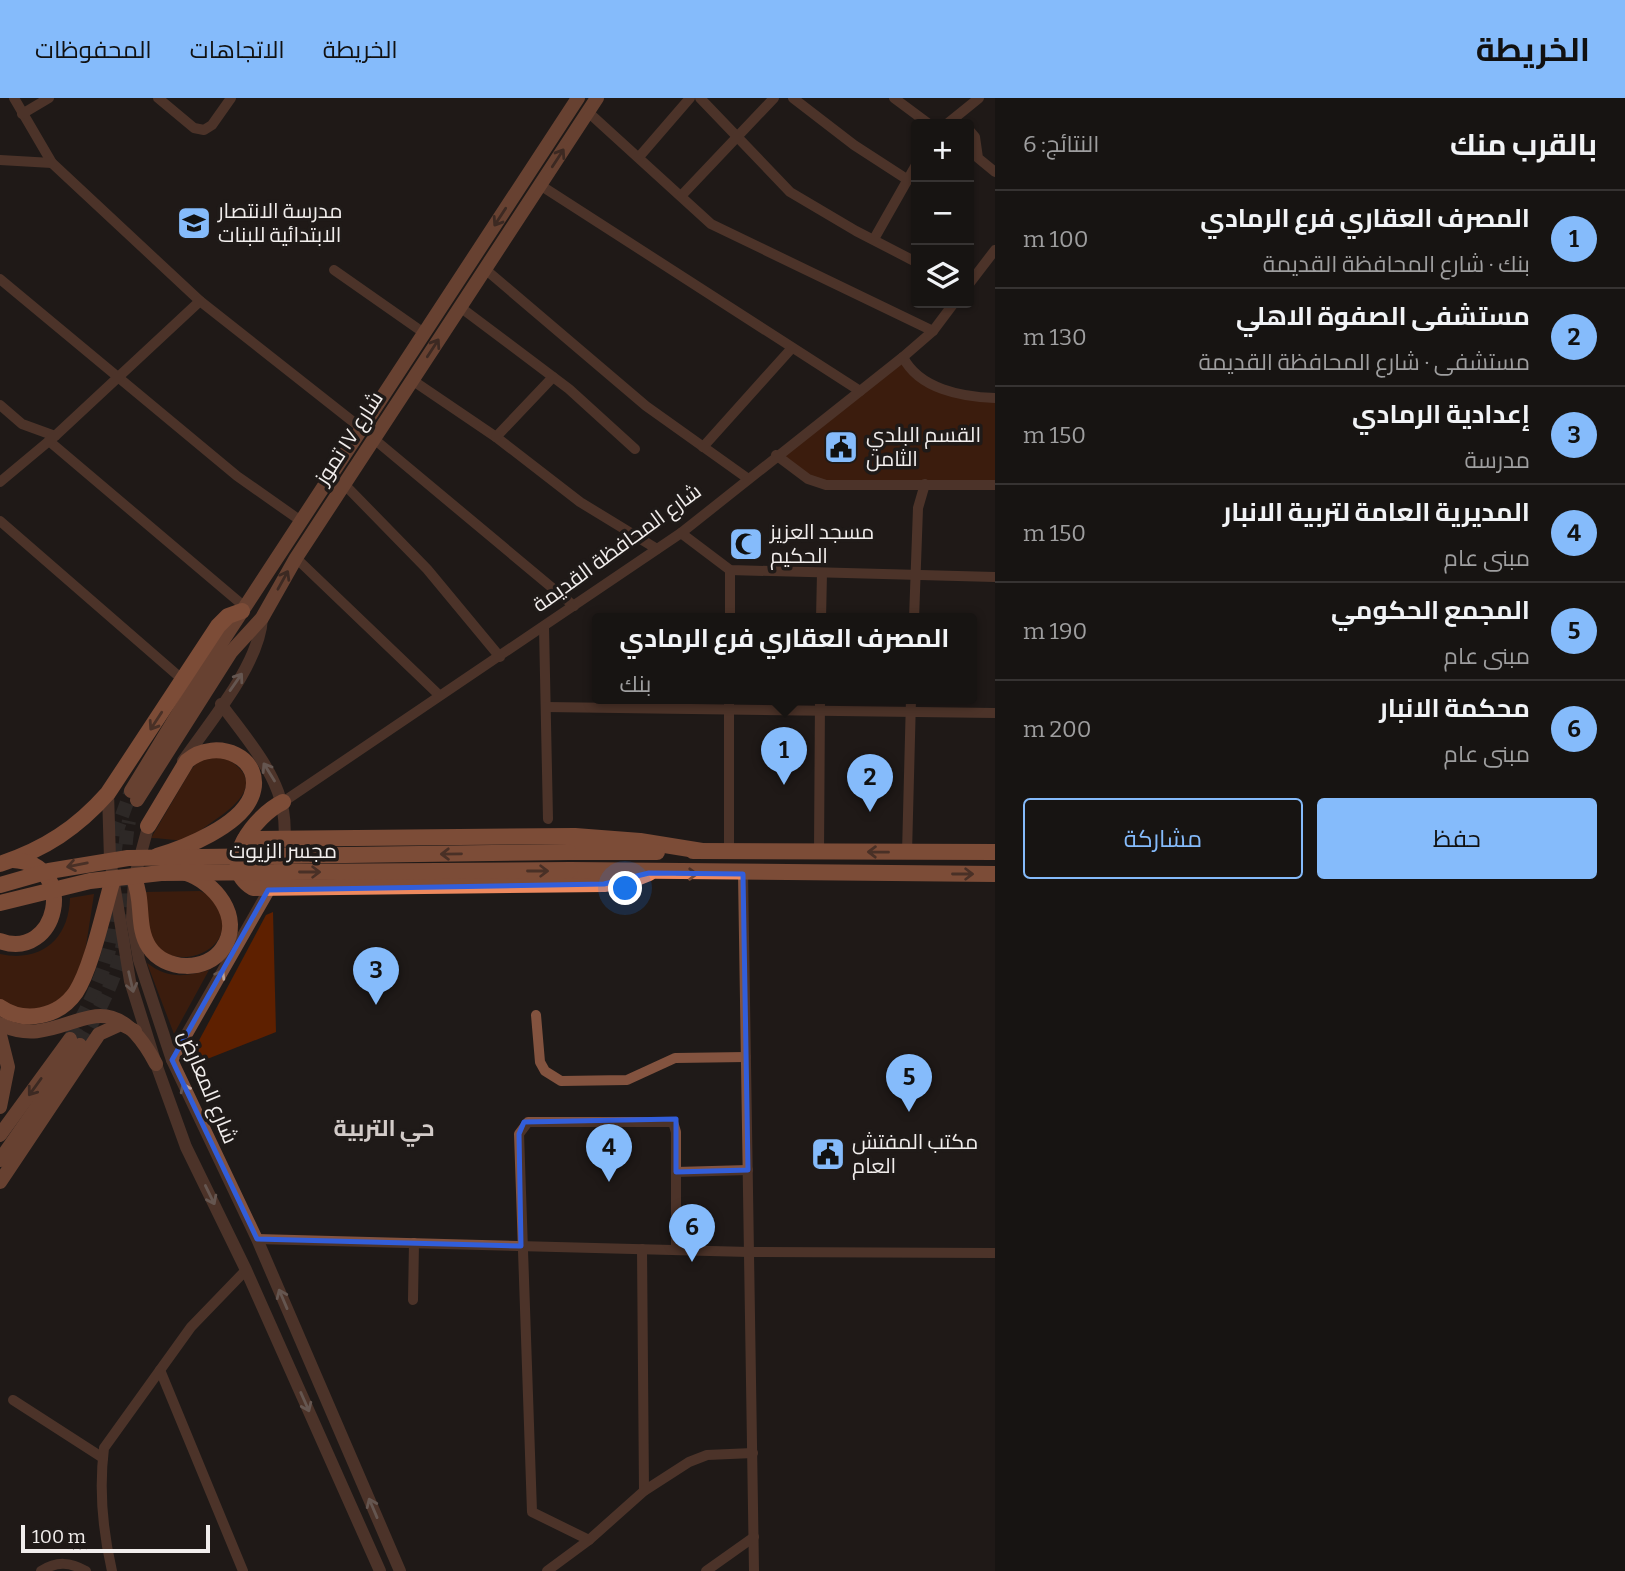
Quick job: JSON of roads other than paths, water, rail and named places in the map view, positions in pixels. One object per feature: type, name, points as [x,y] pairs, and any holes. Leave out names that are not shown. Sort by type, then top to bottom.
[{"type":"main road","name":"شارع ١٧ تموز","points":[[578,98],[243,609],[134,795],[231,652],[262,618],[296,558],[597,98]]},
{"type":"main road","points":[[316,498],[328,509]]},
{"type":"main road","points":[[6,862],[38,850],[88,816],[108,793],[218,626],[228,616],[243,609]]},
{"type":"main road","points":[[148,826],[187,761],[206,749],[229,751],[239,757],[252,774],[251,797],[234,817],[203,838],[151,858]]},
{"type":"main road","points":[[283,802],[260,816],[245,839],[240,854],[240,876],[253,888],[268,890],[604,884],[634,879],[649,873],[995,874]]},
{"type":"main road","points":[[245,839],[575,836],[640,841],[702,851],[995,852]]},
{"type":"main road","name":"مجسر الزيوت","points":[[0,885],[79,864],[151,858],[702,851]]},
{"type":"main road","points":[[0,941],[20,943],[35,938],[47,927],[55,905],[53,890],[40,870],[27,862],[6,862]]},
{"type":"main road","name":"مجسر الزيوت","points":[[0,903],[90,881],[186,873],[570,870],[649,873]]},
{"type":"main road","points":[[134,879],[140,898],[144,936],[161,960],[186,965],[198,964],[219,954],[228,939],[229,930],[223,902],[204,881],[186,873]]},
{"type":"main road","points":[[0,1007],[23,1016],[43,1015],[62,1007],[80,984],[113,879]]},
{"type":"main road","points":[[0,914],[26,896]]},
{"type":"main road","points":[[0,1024],[34,1032],[97,1015],[120,1021],[135,1031],[156,1064]]},
{"type":"main road","points":[[0,1182],[100,1034],[121,1024],[135,1031]]},
{"type":"main road","points":[[0,1035],[8,1067],[0,1107]]},
{"type":"main road","points":[[0,1135],[75,1042],[0,1160]]},
{"type":"street","points":[[14,98],[51,163],[200,301],[360,428]]},
{"type":"street","points":[[22,114],[49,98]]},
{"type":"street","points":[[158,98],[194,128],[204,130],[212,125],[230,98]]},
{"type":"street","points":[[639,157],[690,98]]},
{"type":"street","points":[[700,98],[790,192],[911,258]]},
{"type":"street","points":[[682,195],[774,98]]},
{"type":"street","points":[[793,98],[854,145],[908,180]]},
{"type":"street","points":[[894,98],[922,119]]},
{"type":"street","points":[[958,119],[979,98]]},
{"type":"street","points":[[588,111],[711,224],[933,331]]},
{"type":"street","points":[[974,136],[978,158],[995,172]]},
{"type":"street","points":[[0,160],[51,163]]},
{"type":"street","points":[[874,239],[911,174]]},
{"type":"street","points":[[540,185],[860,391]]},
{"type":"street","points":[[974,277],[995,250]]},
{"type":"street","points":[[485,269],[646,406],[747,478]]},
{"type":"street","points":[[334,270],[424,333]]},
{"type":"street","points":[[0,279],[237,476],[301,521]]},
{"type":"street","points":[[0,482],[52,439],[200,301]]},
{"type":"street","points":[[460,307],[553,377],[635,449]]},
{"type":"street","name":"شارع المحافظة القديمة","points":[[283,802],[438,694],[500,657],[681,533],[776,455],[903,357],[933,331],[950,308]]},
{"type":"street","points":[[704,447],[791,349]]},
{"type":"street","points":[[903,357],[910,371],[934,386],[977,397],[995,398]]},
{"type":"street","points":[[496,437],[553,377]]},
{"type":"street","points":[[412,380],[496,437],[580,502],[657,549]]},
{"type":"street","points":[[0,405],[22,424],[52,439],[243,609]]},
{"type":"street","points":[[374,439],[574,606]]},
{"type":"street","points":[[776,455],[808,479],[826,485],[995,485]]},
{"type":"street","points":[[344,484],[426,569],[500,657]]},
{"type":"street","points":[[914,613],[918,508],[925,484]]},
{"type":"street","points":[[0,521],[183,680]]},
{"type":"street","points":[[681,533],[730,570],[995,577]]},
{"type":"street","points":[[296,558],[438,694]]},
{"type":"street","points":[[730,570],[730,613]]},
{"type":"street","points":[[821,613],[822,573]]},
{"type":"street","name":"شارع المعارض","points":[[262,618],[255,652],[163,792],[148,826],[134,879],[132,920],[139,960],[172,1060],[257,1239],[400,1571]]},
{"type":"street","points":[[544,626],[548,819]]},
{"type":"street","points":[[172,1060],[268,890],[280,866],[285,839],[283,802],[270,771],[221,704]]},
{"type":"street","points":[[907,853],[911,704]]},
{"type":"street","points":[[729,705],[729,852]]},
{"type":"street","points":[[546,707],[820,705],[911,712],[995,713]]},
{"type":"street","points":[[819,852],[820,705]]},
{"type":"street","name":"شارع المعارض","points":[[108,793],[107,824],[113,879],[130,981],[156,1064],[186,1147],[246,1270],[380,1571]]},
{"type":"street","points":[[743,874],[754,1571]]},
{"type":"street","points":[[536,1015],[540,1062],[545,1071],[561,1081],[627,1080],[675,1058],[746,1057]]},
{"type":"street","points":[[589,1540],[532,1512],[519,1134],[528,1122],[669,1119],[673,1122],[676,1132],[676,1250]]},
{"type":"street","points":[[186,1147],[210,1142]]},
{"type":"street","points":[[676,1172],[748,1170]]},
{"type":"street","points":[[257,1239],[749,1252],[995,1253]]},
{"type":"street","points":[[413,1300],[414,1243]]},
{"type":"street","points":[[642,1249],[644,1491]]},
{"type":"street","points":[[112,1571],[107,1548],[104,1448],[191,1327],[246,1270]]},
{"type":"street","points":[[160,1370],[243,1571]]},
{"type":"street","points":[[13,1400],[103,1458]]},
{"type":"street","points":[[547,1571],[589,1540],[644,1491],[689,1462],[707,1455],[752,1453]]},
{"type":"street","points":[[706,1571],[754,1537]]},
{"type":"street","points":[[41,1571],[59,1563],[75,1564],[86,1571]]},
{"type":"tunnel","points":[[114,857],[118,827],[131,791]]},
{"type":"tunnel","points":[[80,1045],[108,989],[123,945],[126,916],[125,848],[129,821]]},
{"type":"tunnel","points":[[70,1039],[87,1007],[108,956],[115,902]]},
{"type":"place","name":"مدرسة الانتصار الابتدائية للبنات","points":[[194,223]]},
{"type":"place","name":"القسم البلدي الثامن","points":[[841,447]]},
{"type":"place","name":"مسجد العزيز الحكيم","points":[[746,544]]},
{"type":"place","name":"المصرف العقاري فرع الرمادي","points":[[784,785]]},
{"type":"place","name":"مستشفى الصفوة الاهلي","points":[[870,812]]},
{"type":"place","name":"إعدادية الرمادي","points":[[376,1005]]},
{"type":"place","name":"المجمع الحكومي","points":[[909,1112]]},
{"type":"place","name":"مكتب المفتش العام","points":[[828,1154]]},
{"type":"place","name":"المديرية العامة لتربية الانبار","points":[[609,1182]]},
{"type":"place","name":"محكمة الانبار","points":[[692,1262]]},
{"type":"district","name":"حي التربية","points":[[384,1128]]}]
